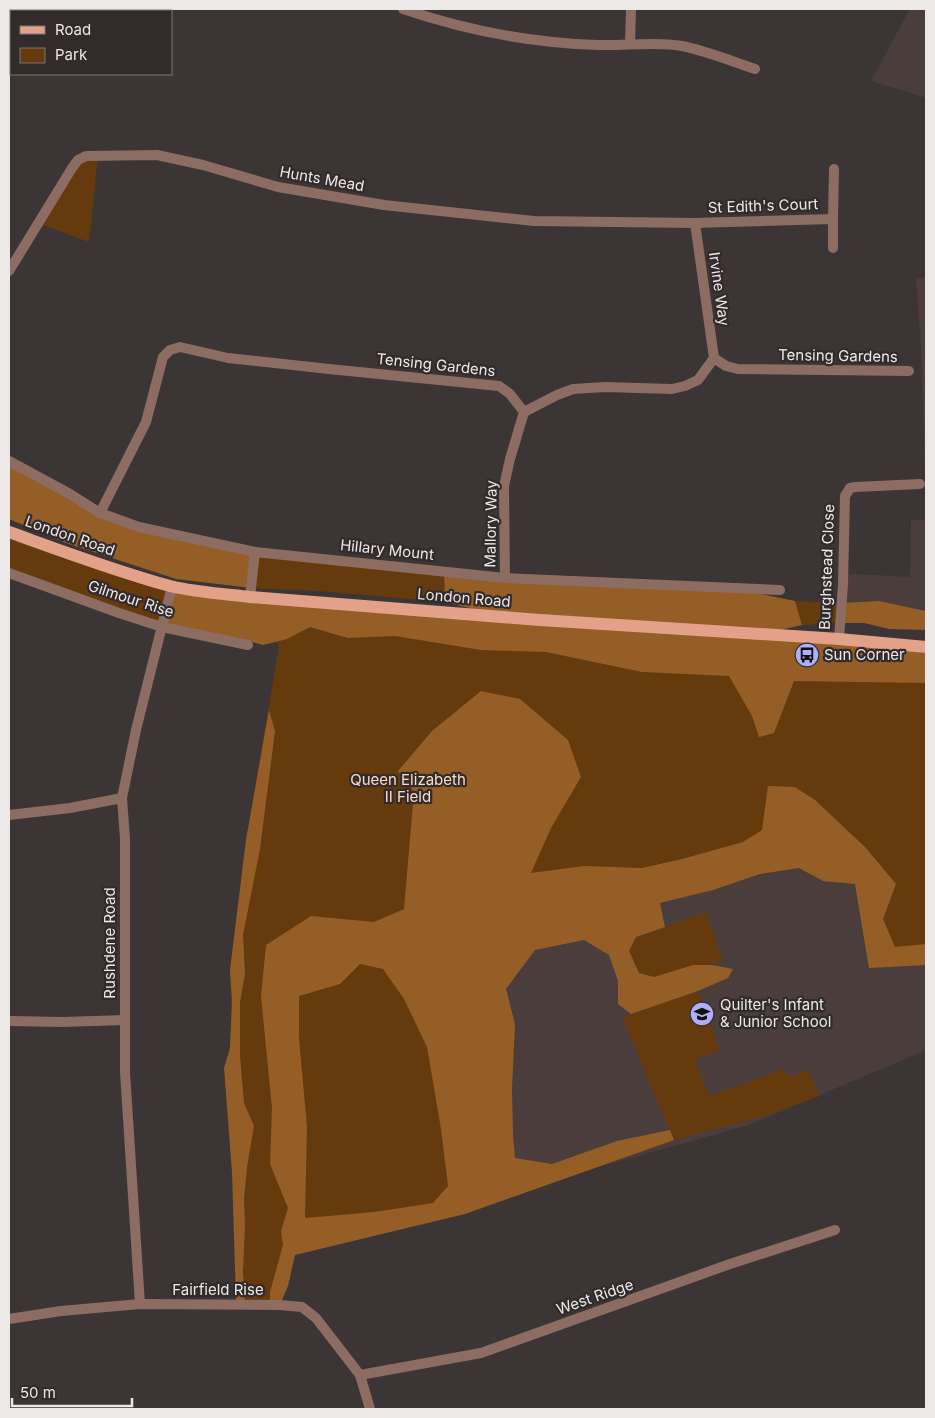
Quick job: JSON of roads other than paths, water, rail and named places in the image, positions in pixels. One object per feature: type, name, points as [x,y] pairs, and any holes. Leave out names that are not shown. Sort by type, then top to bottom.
[{"type":"main road","name":"London Road","points":[[9,532],[93,563],[172,586],[250,597],[540,620],[926,647]]},
{"type":"street","points":[[403,9],[496,34],[580,44],[681,46],[755,69]]},
{"type":"street","points":[[630,44],[631,9]]},
{"type":"street","name":"Hunts Mead","points":[[9,271],[78,160],[86,156],[98,155],[157,155],[203,165],[278,187],[384,205],[534,221],[695,223]]},
{"type":"street","name":"St Edith's Court","points":[[833,248],[834,169]]},
{"type":"street","name":"St Edith's Court","points":[[695,223],[833,219]]},
{"type":"street","name":"Irvine Way","points":[[695,223],[714,358]]},
{"type":"street","name":"Tensing Gardens","points":[[100,512],[146,422],[163,357],[170,350],[180,347],[228,358],[499,386],[510,394],[524,412]]},
{"type":"street","points":[[524,412],[573,389],[605,387],[672,389],[685,386],[698,380],[714,358]]},
{"type":"street","name":"Tensing Gardens","points":[[714,358],[726,366],[738,370],[909,371]]},
{"type":"street","name":"Mallory Way","points":[[505,578],[504,486],[524,412]]},
{"type":"street","name":"Hillary Mount","points":[[9,461],[100,512],[139,527],[255,552],[505,578],[780,590]]},
{"type":"street","name":"Burghstead Close","points":[[839,640],[844,584],[845,496],[850,488],[854,487],[920,484]]},
{"type":"street","points":[[250,597],[255,552]]},
{"type":"street","name":"Gilmour Rise","points":[[9,573],[162,627],[248,645]]},
{"type":"street","name":"Rushdene Road","points":[[140,1304],[124,1072],[125,839],[122,798],[136,730],[172,586]]},
{"type":"street","points":[[9,815],[70,808],[122,798]]},
{"type":"street","points":[[9,1021],[125,1020]]},
{"type":"street","name":"West Ridge","points":[[360,1375],[481,1353],[730,1264],[835,1230]]},
{"type":"street","name":"Fairfield Rise","points":[[9,1319],[61,1311],[140,1304],[280,1305],[302,1307],[316,1318],[360,1375],[370,1409]]},
{"type":"place","name":"Sun Corner","points":[[807,655]]},
{"type":"place","name":"Quilter's Infant & Junior School","points":[[702,1014]]},
{"type":"park label","name":"Queen Elizabeth II Field","points":[[408,788]]}]
